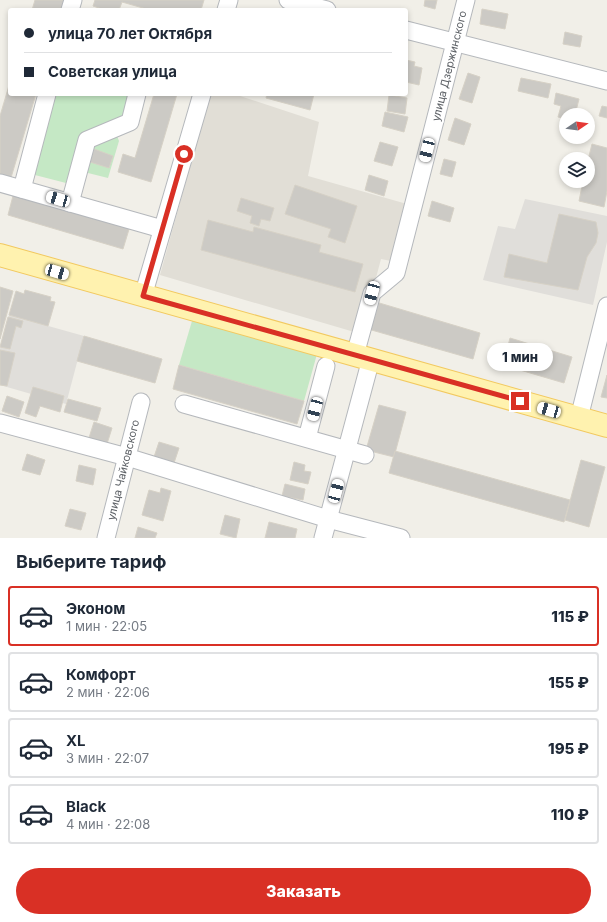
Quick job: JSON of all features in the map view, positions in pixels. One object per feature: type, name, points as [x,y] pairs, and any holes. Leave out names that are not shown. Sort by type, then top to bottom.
[{"type":"main road","points":[[0,255],[607,426]]},
{"type":"street","points":[[288,0],[319,8]]},
{"type":"street","name":"улица Дзержинского","points":[[323,538],[347,449],[363,357],[372,293],[396,273],[466,0]]},
{"type":"street","points":[[408,31],[607,81]]},
{"type":"street","points":[[22,189],[46,96]]},
{"type":"street","points":[[70,203],[87,140],[130,122],[136,96]]},
{"type":"street","points":[[143,296],[201,96]]},
{"type":"street","points":[[0,183],[162,229]]},
{"type":"street","points":[[579,418],[607,306]]},
{"type":"street","points":[[307,438],[326,366]]},
{"type":"street","name":"улица Чайковского","points":[[106,538],[140,402]]},
{"type":"street","points":[[184,404],[365,455]]},
{"type":"street","points":[[0,422],[127,457],[328,519],[401,538]]},
{"type":"shaded area","points":[[209,96],[240,96],[319,122],[308,176],[407,204],[391,261],[381,259],[361,334],[160,275]]},
{"type":"shaded area","points":[[525,199],[607,216],[607,242],[593,305],[483,280],[498,226],[515,229]]},
{"type":"shaded area","points":[[9,315],[84,336],[66,404],[0,385],[0,349]]},
{"type":"green space","points":[[53,96],[129,96],[124,117],[80,138],[66,183],[31,174]]},
{"type":"green space","points":[[117,136],[119,141],[108,178],[84,172],[90,145]]},
{"type":"green space","points":[[192,321],[317,354],[304,401],[179,365]]},
{"type":"building","points":[[35,0],[64,0],[62,8],[33,8]]},
{"type":"building","points":[[95,0],[204,0],[202,8],[143,8],[122,2],[120,8],[99,8],[93,6]]},
{"type":"building","points":[[425,0],[437,0],[435,9],[424,6]]},
{"type":"building","points":[[482,9],[508,14],[505,29],[480,24]]},
{"type":"building","points":[[565,32],[582,36],[580,47],[563,44]]},
{"type":"building","points":[[408,60],[415,62],[414,66],[422,68],[419,85],[408,82]]},
{"type":"building","points":[[468,73],[480,77],[472,103],[459,99]]},
{"type":"building","points":[[521,78],[551,84],[548,98],[518,91]]},
{"type":"building","points":[[8,89],[8,96],[35,96],[10,181],[0,179],[0,116]]},
{"type":"building","points":[[556,93],[579,99],[577,108],[560,108],[561,106],[554,104]]},
{"type":"building","points":[[153,96],[176,96],[151,182],[118,172],[123,154],[135,158]]},
{"type":"building","points":[[266,96],[314,96],[310,110],[266,98]]},
{"type":"building","points":[[389,96],[407,98],[405,114],[387,111]]},
{"type":"building","points":[[602,106],[607,107],[607,118],[599,116]]},
{"type":"building","points":[[385,112],[408,117],[404,132],[382,126]]},
{"type":"building","points":[[455,118],[471,124],[464,145],[448,140]]},
{"type":"building","points":[[380,142],[398,147],[392,166],[374,161]]},
{"type":"building","points":[[592,144],[607,148],[607,191],[604,207],[579,201],[582,188],[595,188],[595,152],[590,152]]},
{"type":"building","points":[[94,149],[113,156],[109,168],[90,162]]},
{"type":"building","points":[[444,159],[456,162],[452,177],[440,174]]},
{"type":"building","points":[[369,175],[388,181],[384,196],[365,190]]},
{"type":"building","points":[[295,185],[357,206],[345,243],[328,237],[331,229],[285,214]]},
{"type":"building","points":[[14,192],[130,226],[123,249],[8,215]]},
{"type":"building","points":[[241,198],[274,208],[270,221],[261,219],[259,226],[250,223],[252,216],[237,211]]},
{"type":"building","points":[[432,201],[454,208],[450,222],[428,216]]},
{"type":"building","points":[[559,214],[596,222],[598,233],[596,243],[587,257],[578,290],[504,277],[509,254],[547,263]]},
{"type":"building","points":[[208,220],[253,232],[254,227],[321,245],[319,252],[363,264],[355,292],[201,250]]},
{"type":"building","points":[[0,287],[13,291],[0,339]]},
{"type":"building","points":[[25,290],[51,297],[50,301],[55,302],[48,326],[9,315],[16,291],[24,294]]},
{"type":"building","points":[[376,302],[480,333],[473,359],[368,329]]},
{"type":"building","points":[[8,317],[23,321],[21,328],[16,326],[10,349],[0,347]]},
{"type":"building","points":[[84,336],[162,359],[155,383],[77,361]]},
{"type":"building","points":[[510,338],[572,357],[564,383],[503,365]]},
{"type":"building","points":[[0,350],[15,353],[7,386],[0,385]]},
{"type":"building","points":[[179,365],[304,401],[297,424],[173,389]]},
{"type":"building","points":[[607,375],[607,398],[601,397]]},
{"type":"building","points":[[33,387],[64,396],[60,412],[40,406],[36,417],[25,413]]},
{"type":"building","points":[[7,396],[24,402],[19,417],[2,411]]},
{"type":"building","points":[[68,399],[101,408],[97,421],[64,412]]},
{"type":"building","points":[[379,405],[406,412],[394,457],[366,450]]},
{"type":"building","points":[[94,422],[112,428],[106,447],[88,441]]},
{"type":"building","points":[[159,442],[179,448],[174,463],[154,457]]},
{"type":"building","points":[[395,451],[570,500],[564,522],[389,473]]},
{"type":"building","points":[[27,454],[45,460],[40,475],[22,470]]},
{"type":"building","points":[[581,460],[605,467],[589,527],[565,520]]},
{"type":"building","points":[[294,462],[305,465],[304,471],[311,472],[308,484],[290,480]]},
{"type":"building","points":[[79,465],[96,469],[93,485],[76,481]]},
{"type":"building","points":[[285,484],[305,489],[303,500],[282,496]]},
{"type":"building","points":[[161,488],[171,491],[163,521],[142,515],[149,490],[160,493]]},
{"type":"building","points":[[70,509],[86,513],[81,530],[65,526]]},
{"type":"building","points":[[225,515],[240,519],[236,538],[220,534]]},
{"type":"building","points":[[269,522],[297,529],[295,538],[265,538]]},
{"type":"building","points":[[138,527],[157,533],[155,538],[135,538]]},
{"type":"route","points":[[184,154],[143,296],[520,401]]}]
